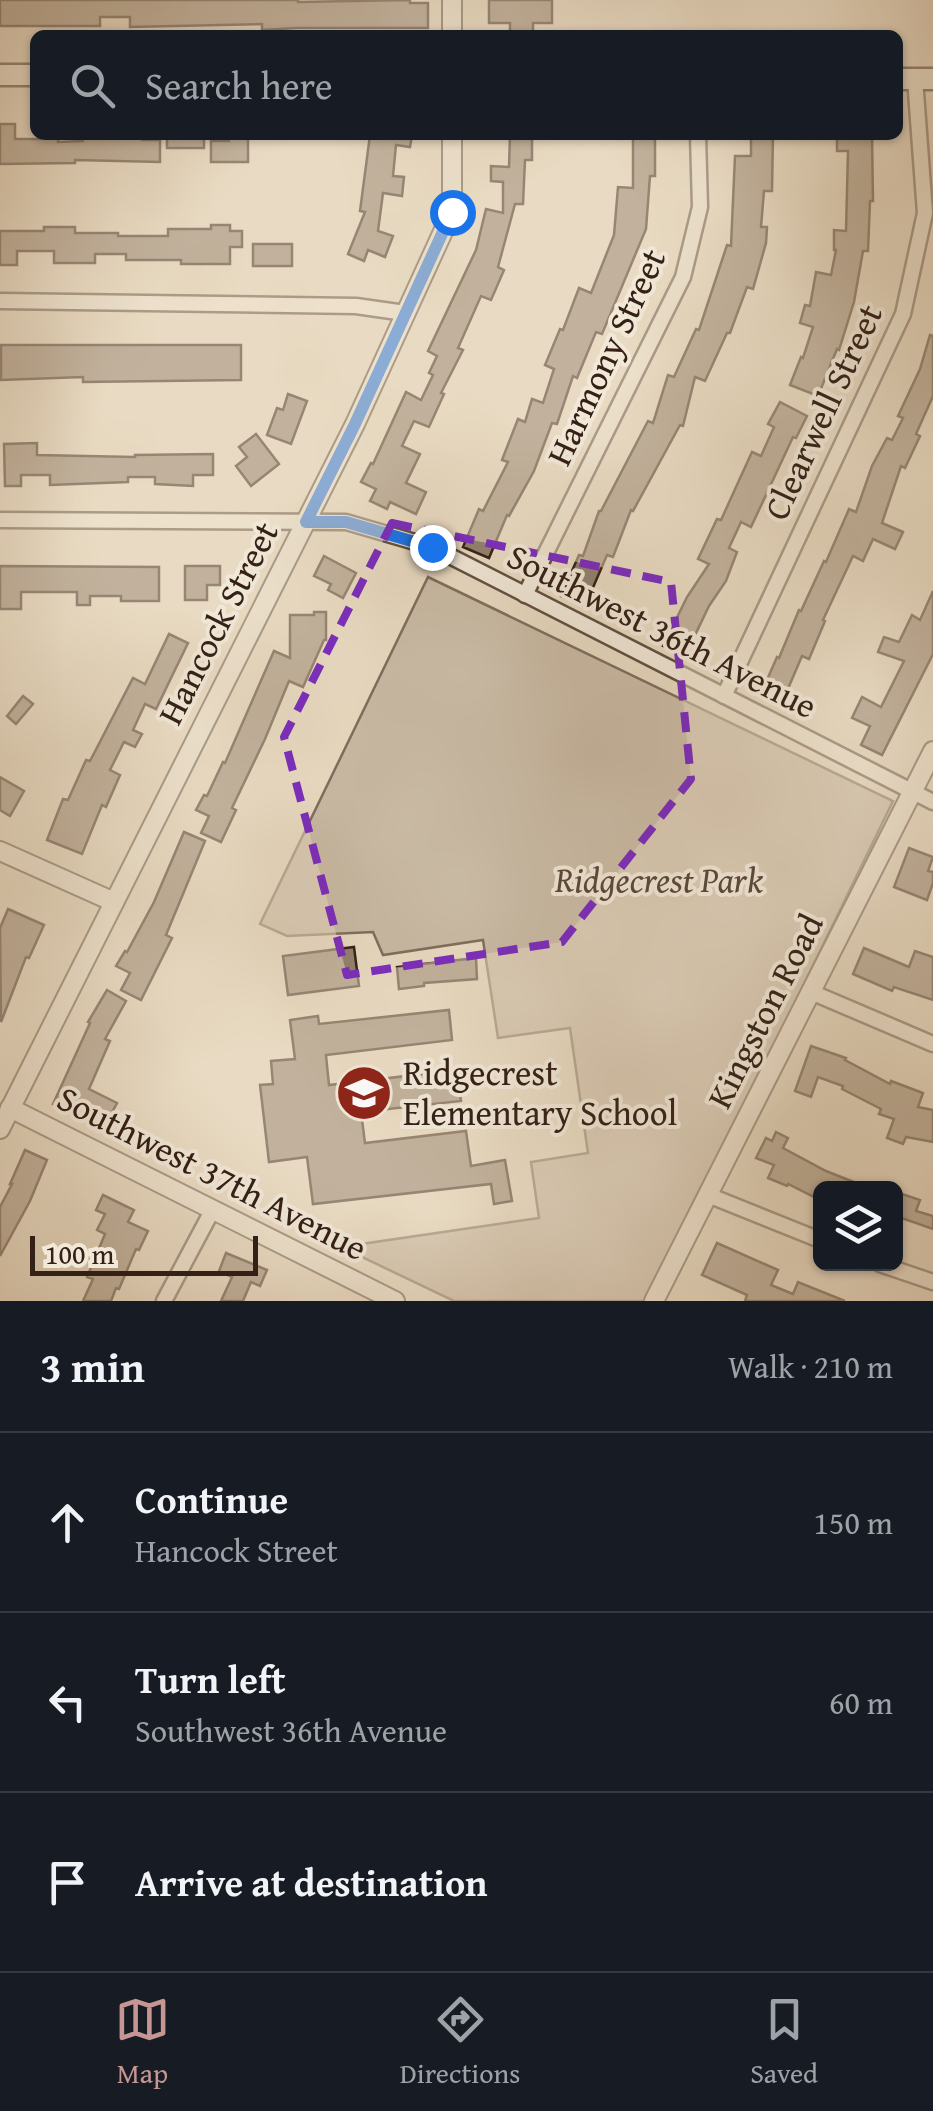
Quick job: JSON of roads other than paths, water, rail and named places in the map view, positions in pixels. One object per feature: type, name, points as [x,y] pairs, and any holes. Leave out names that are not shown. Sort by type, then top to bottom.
[{"type":"main road","points":[[0,75],[30,75]]},
{"type":"street","points":[[452,0],[452,30]]},
{"type":"street","name":"Clearwell Street","points":[[724,696],[903,314],[925,213],[915,79]]},
{"type":"street","name":"Hancock Street","points":[[0,1129],[5,1106],[114,902],[355,424],[452,212],[452,140]]},
{"type":"street","name":"Harmony Street","points":[[525,594],[683,276],[700,207],[698,140]]},
{"type":"street","points":[[0,301],[356,306],[405,313]]},
{"type":"street","name":"Southwest 36th Avenue","points":[[0,520],[346,522],[432,547],[933,802]]},
{"type":"street","name":"Kingston Road","points":[[654,1301],[933,750]]},
{"type":"street","points":[[0,851],[114,902]]},
{"type":"street","points":[[811,992],[933,1044]]},
{"type":"street","name":"Southwest 37th Avenue","points":[[5,1106],[395,1301]]},
{"type":"street","points":[[708,1195],[813,1237]]},
{"type":"street","points":[[164,1301],[213,1209]]},
{"type":"street","points":[[901,1271],[933,1282]]},
{"type":"place","name":"Ridgecrest Elementary School","points":[[364,1093]]},
{"type":"park label","name":"Ridgecrest Park","points":[[659,880]]}]
